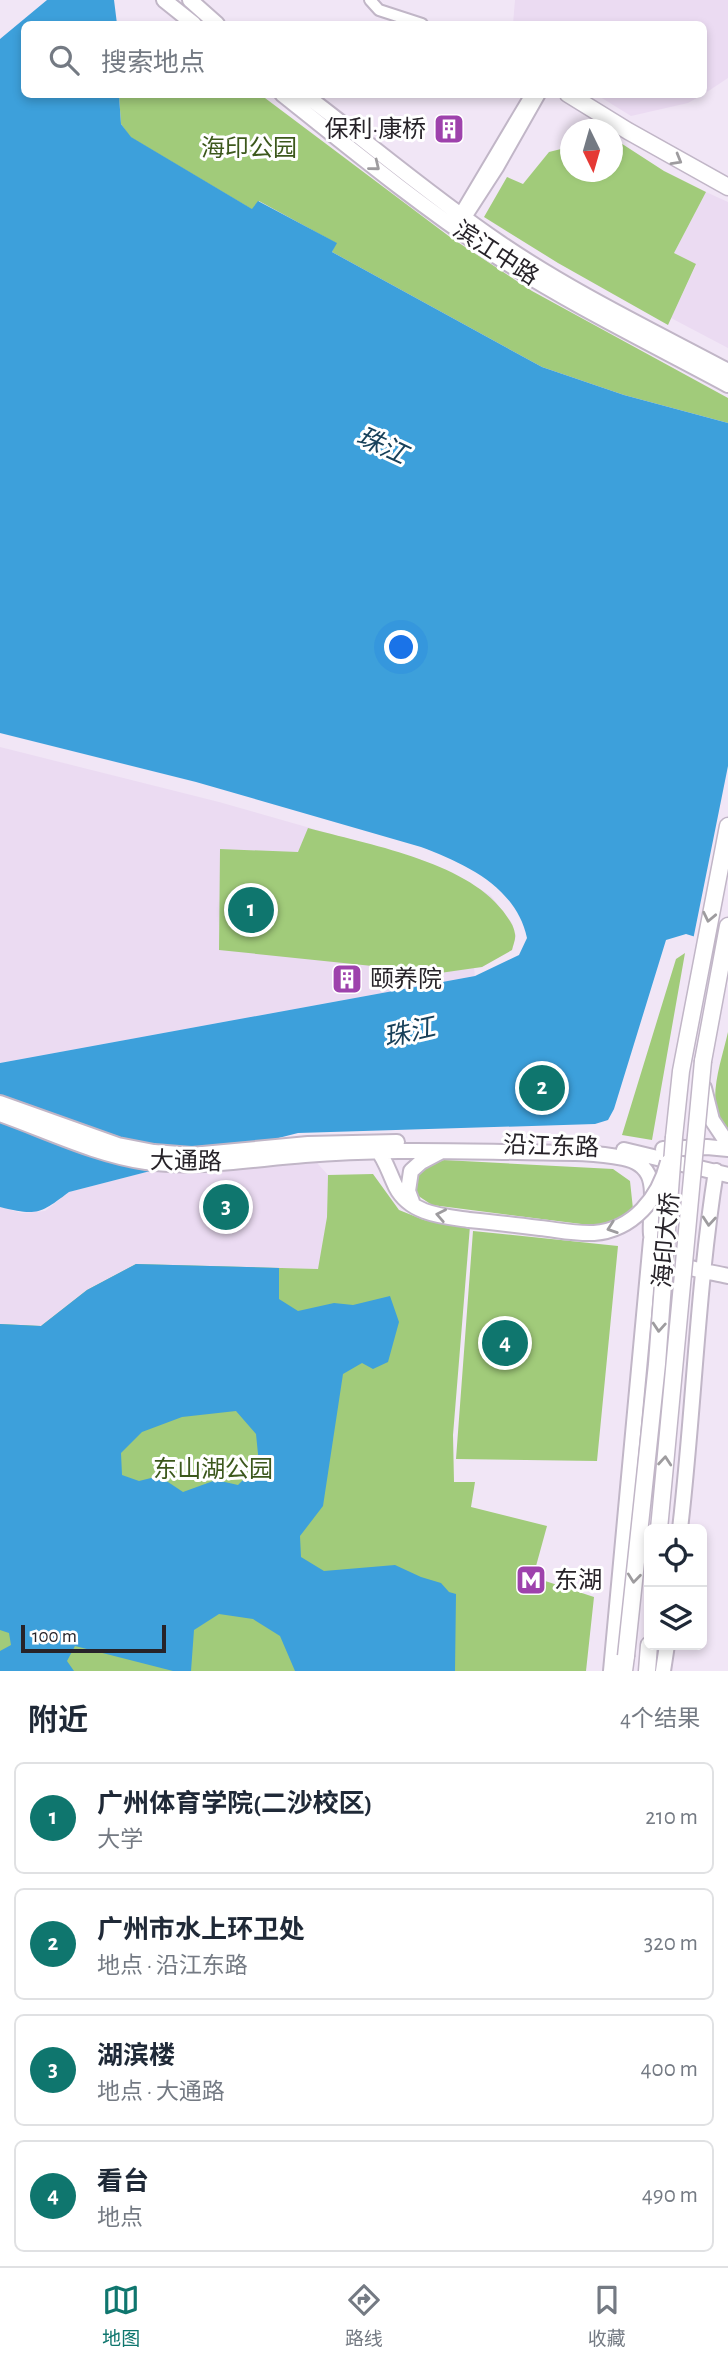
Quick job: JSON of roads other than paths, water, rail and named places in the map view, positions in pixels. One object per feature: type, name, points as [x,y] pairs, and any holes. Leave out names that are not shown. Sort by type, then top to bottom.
[{"type":"highway","points":[[574,98],[728,187]]},
{"type":"highway","name":"海印大桥","points":[[625,1664],[656,1364],[681,1071],[728,826]]},
{"type":"highway","name":"海印大桥","points":[[659,1524],[703,1060],[728,926]]},
{"type":"main road","points":[[164,0],[190,21]]},
{"type":"main road","points":[[193,2],[214,21]]},
{"type":"main road","name":"滨江中路","points":[[288,98],[459,220],[566,284],[728,371]]},
{"type":"main road","name":"滨江中路","points":[[309,98],[530,278],[728,385]]},
{"type":"main road","points":[[703,1060],[704,1093],[708,1107],[715,1126],[728,1146]]},
{"type":"main road","name":"大通路","points":[[0,1103],[118,1146],[154,1152],[192,1155],[374,1147]]},
{"type":"main road","name":"大通路","points":[[0,1114],[119,1157],[146,1162],[194,1165],[308,1149]]},
{"type":"main road","points":[[374,1147],[387,1164],[396,1188],[414,1207],[432,1214],[469,1220],[585,1233],[610,1230],[636,1215],[654,1197],[665,1175],[674,1137]]},
{"type":"main road","name":"沿江东路","points":[[374,1147],[541,1144],[620,1149],[722,1173]]},
{"type":"main road","points":[[620,1149],[728,1146]]},
{"type":"main road","name":"沿江东路","points":[[374,1147],[625,1158],[645,1170],[651,1184],[651,1235]]},
{"type":"main road","points":[[414,1207],[408,1191],[411,1171],[421,1162],[441,1152]]},
{"type":"main road","points":[[611,1671],[651,1235],[656,1207],[672,1181],[685,1173],[722,1173],[701,1290],[681,1524]]},
{"type":"main road","points":[[651,1235],[654,1247],[675,1262],[728,1276]]},
{"type":"main road","points":[[647,1278],[654,1273],[677,1275],[689,1278],[701,1290]]},
{"type":"main road","points":[[663,1671],[666,1650]]},
{"type":"street","points":[[370,0],[379,10],[413,21]]},
{"type":"street","points":[[193,2],[194,21]]},
{"type":"street","points":[[459,220],[529,98]]},
{"type":"street","points":[[459,220],[498,168],[538,98]]},
{"type":"water","points":[[47,0],[114,0],[117,21],[22,21]]},
{"type":"water","name":"珠江","points":[[21,22],[21,98],[119,98],[121,124],[131,137],[252,209],[258,201],[337,243],[332,252],[542,367],[624,395],[728,423],[728,947],[686,934],[666,940],[614,1109],[608,1120],[595,1124],[298,1133],[69,1192],[38,1211],[22,1212],[0,1207],[0,1063],[475,976],[519,955],[527,938],[521,920],[500,891],[455,861],[421,847],[196,782],[0,733],[0,39]]},
{"type":"water","name":"东山湖公园","points":[[136,1264],[279,1268],[279,1299],[298,1311],[334,1303],[353,1305],[390,1296],[399,1322],[388,1362],[373,1369],[362,1363],[343,1374],[323,1506],[300,1536],[301,1557],[324,1571],[395,1565],[441,1583],[449,1592],[456,1594],[455,1671],[295,1671],[280,1636],[253,1619],[219,1614],[194,1630],[191,1671],[173,1671],[75,1646],[67,1661],[74,1671],[0,1671],[0,1651],[11,1645],[9,1633],[0,1630],[0,1324],[41,1326],[87,1290]],"holes":[[[236,1411],[256,1434],[259,1464],[238,1485],[216,1480],[183,1492],[159,1476],[139,1481],[122,1475],[121,1453],[142,1432],[182,1417]]]},
{"type":"place","name":"保利·康桥","points":[[449,129]]},
{"type":"place","name":"广州体育学院(二沙校区)","points":[[251,910]]},
{"type":"place","name":"颐养院","points":[[347,979]]},
{"type":"place","name":"广州市水上环卫处","points":[[542,1088]]},
{"type":"place","name":"湖滨楼","points":[[226,1207]]},
{"type":"place","name":"看台","points":[[505,1343]]},
{"type":"place","name":"东湖","points":[[531,1580]]},
{"type":"park label","name":"海印公园","points":[[249,148]]}]
